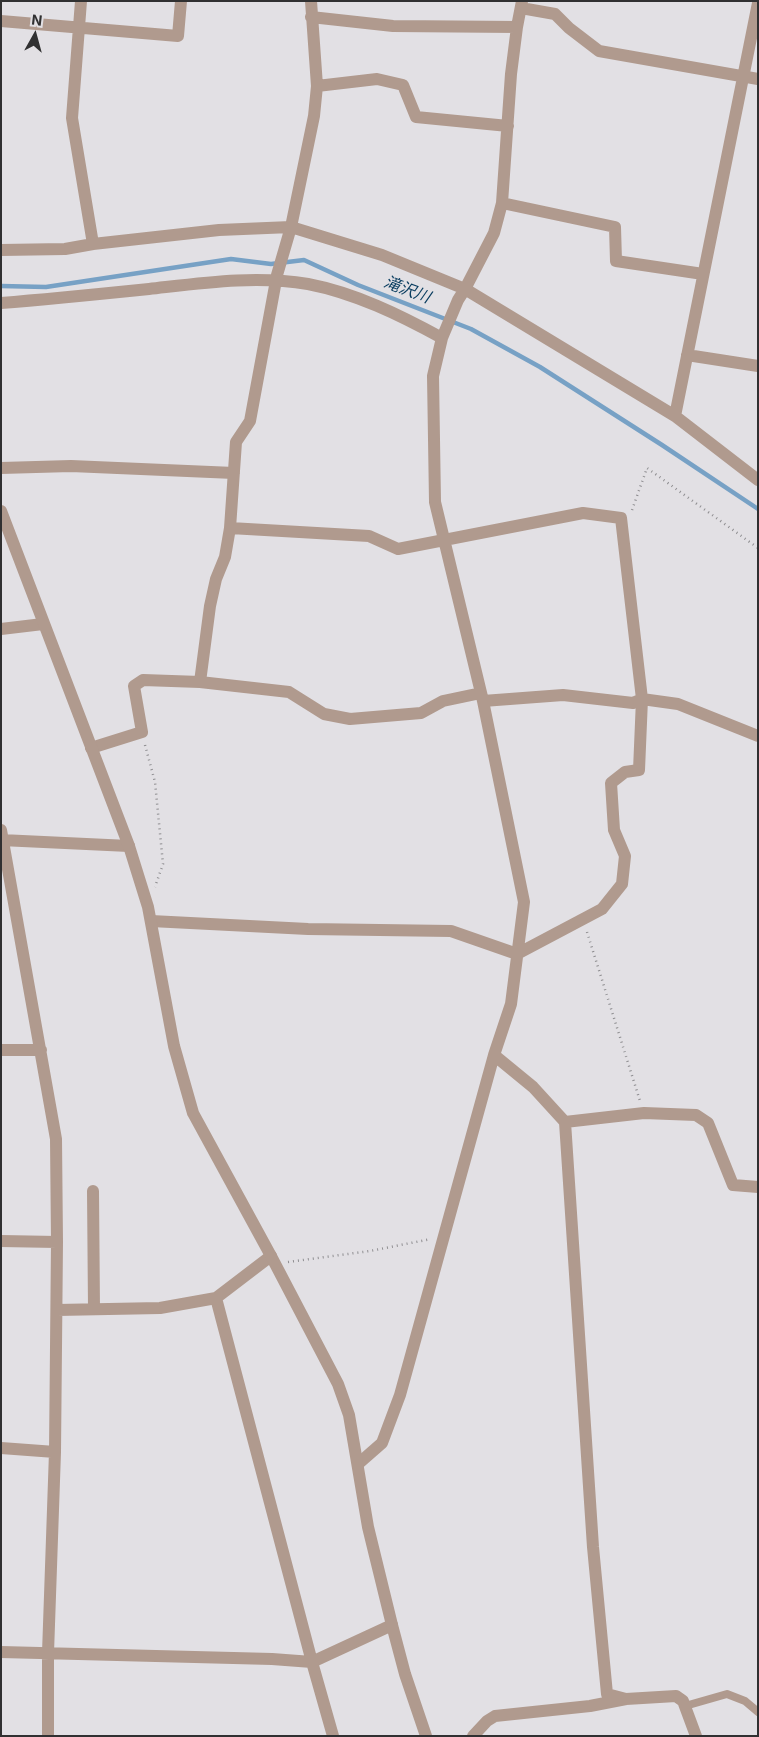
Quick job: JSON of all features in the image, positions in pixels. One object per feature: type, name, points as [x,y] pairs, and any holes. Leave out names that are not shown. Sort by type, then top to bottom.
[{"type":"street","points":[[81,1],[72,118],[93,244]]},
{"type":"street","points":[[1,21],[78,26],[178,36],[181,1]]},
{"type":"street","points":[[200,682],[210,606],[216,579],[225,557],[230,528],[236,442],[250,421],[277,277],[291,227],[314,116],[317,86],[311,1]]},
{"type":"street","points":[[675,416],[758,3]]},
{"type":"street","points":[[358,1464],[382,1443],[400,1395],[494,1056],[511,1004],[524,902],[482,697],[435,502],[433,386],[433,376],[444,334],[461,294],[494,233],[502,203],[517,27],[521,5],[555,14],[569,28],[599,51],[758,79]]},
{"type":"street","points":[[311,17],[393,26],[517,27]]},
{"type":"street","points":[[317,86],[377,79],[402,85],[416,117],[508,126]]},
{"type":"street","points":[[502,203],[615,227],[616,261],[703,274]]},
{"type":"street","points":[[1,250],[65,249],[93,244],[240,228],[291,227],[382,255],[461,294],[675,416],[758,480]]},
{"type":"street","points":[[1,303],[57,300],[242,279],[277,277],[347,295],[444,334]]},
{"type":"street","points":[[688,354],[758,366]]},
{"type":"street","points":[[1,468],[71,466],[234,473]]},
{"type":"street","points":[[1,512],[129,846],[148,907],[174,1046],[193,1113],[338,1384],[349,1415],[368,1527],[405,1674],[426,1736]]},
{"type":"street","points":[[151,921],[308,929],[450,931],[517,954],[602,909],[622,884],[625,856],[614,830],[611,783],[625,772],[639,770],[642,699],[621,518],[583,513],[398,549],[370,536],[230,528]]},
{"type":"street","points":[[1,630],[44,624]]},
{"type":"street","points":[[91,748],[142,732],[134,686],[143,680],[200,682],[290,692],[324,714],[350,719],[422,713],[443,701],[482,697],[563,694],[633,703],[642,699],[678,704],[758,736]]},
{"type":"street","points":[[48,1736],[48,1653],[56,1452],[56,1139],[2,837],[129,846]]},
{"type":"street","points":[[1,1050],[41,1050]]},
{"type":"street","points":[[494,1056],[533,1087],[565,1122],[593,1547],[607,1694],[626,1699]]},
{"type":"street","points":[[565,1122],[644,1114],[696,1115],[708,1123],[733,1185],[758,1187]]},
{"type":"street","points":[[92,1191],[94,1309]]},
{"type":"street","points":[[1,1241],[57,1242]]},
{"type":"street","points":[[57,1310],[160,1308],[216,1298],[273,1260]]},
{"type":"street","points":[[216,1298],[333,1736]]},
{"type":"street","points":[[1,1448],[56,1452]]},
{"type":"street","points":[[1,1652],[88,1656],[272,1659],[312,1662],[392,1625]]},
{"type":"street","points":[[472,1736],[495,1716],[590,1706],[626,1699],[676,1696],[683,1701],[696,1736]]},
{"type":"lane","points":[[685,1706],[727,1694],[745,1701],[758,1712]]},
{"type":"path","points":[[621,518],[631,514],[647,468],[758,548]]},
{"type":"path","points":[[142,732],[154,782],[163,864],[148,907]]},
{"type":"path","points":[[583,919],[644,1114]]},
{"type":"path","points":[[273,1260],[370,1251],[444,1237]]},
{"type":"waterway","name":"滝沢川","points":[[1,286],[46,287],[231,259],[271,264],[304,260],[358,285],[471,329],[540,367],[758,509]]}]
